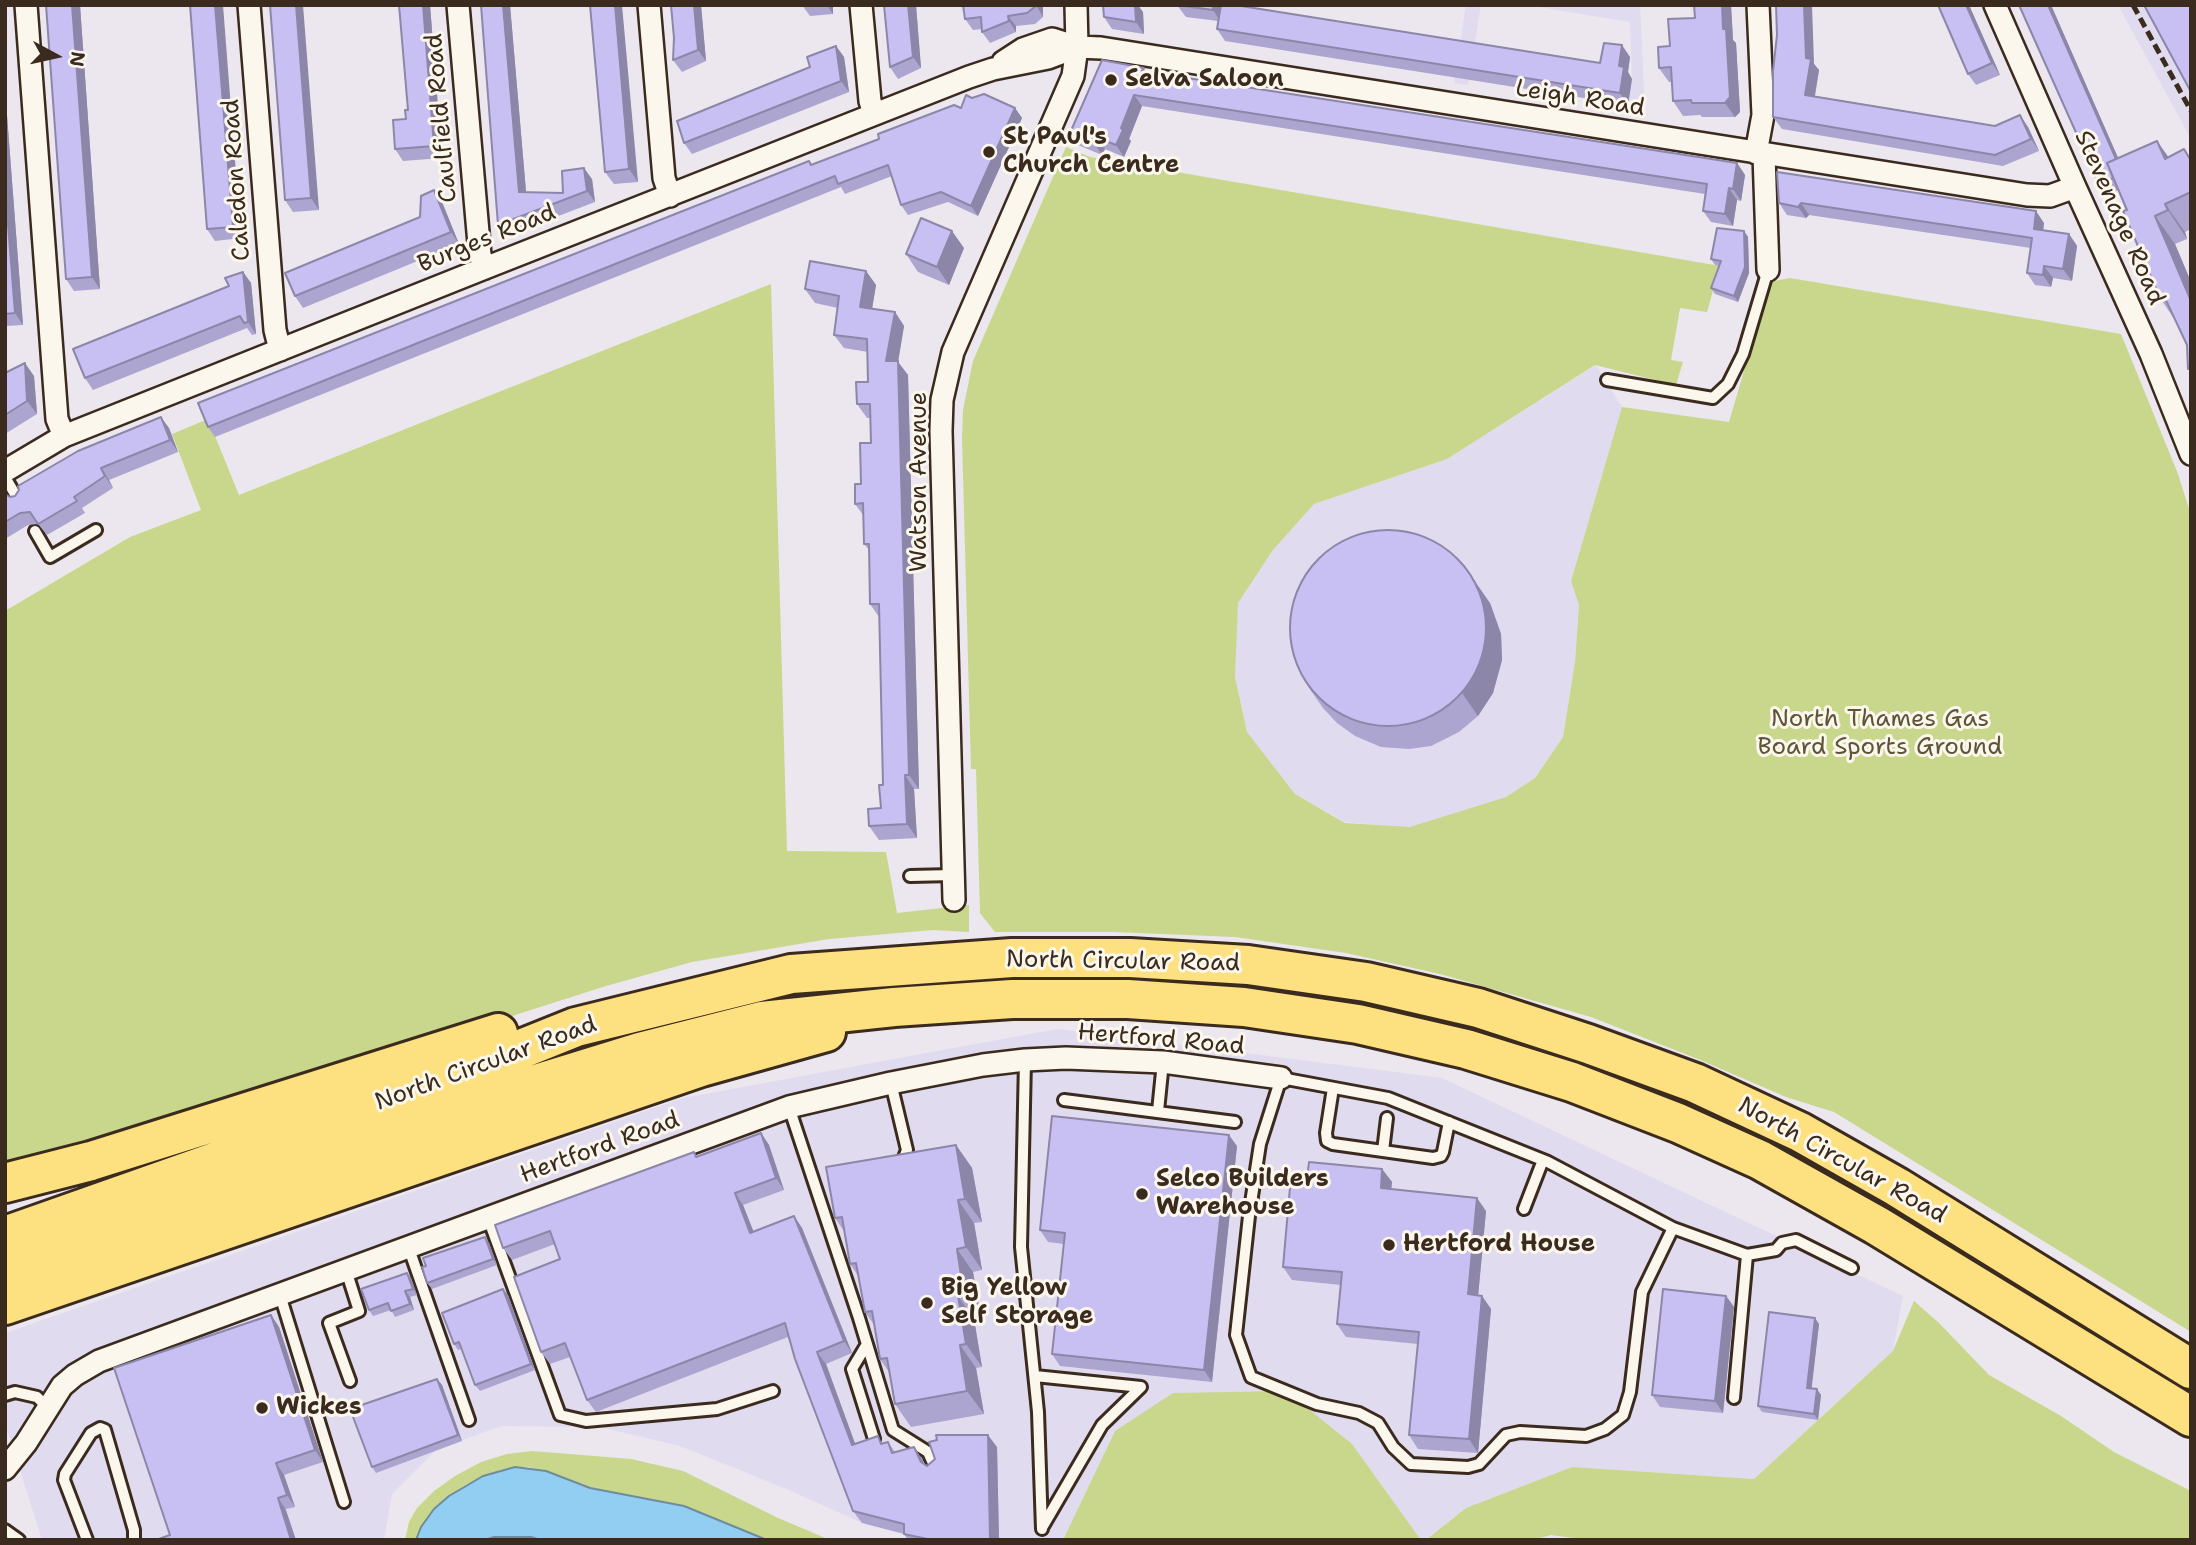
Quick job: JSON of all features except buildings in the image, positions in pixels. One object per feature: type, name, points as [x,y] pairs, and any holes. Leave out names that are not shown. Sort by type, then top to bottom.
[{"type":"highway","name":"North Circular Road","points":[[5,1270],[424,1105],[576,1027],[791,974],[1012,958],[1130,958],[1248,965],[1366,982],[1478,1008],[1695,1083],[1779,1122],[1897,1187],[2191,1369]]},
{"type":"highway","points":[[5,1183],[91,1161],[613,997],[791,974]]},
{"type":"highway","name":"North Circular Road","points":[[5,1236],[424,1105],[520,1089],[640,1052],[750,1024],[894,1007],[1012,999],[1128,999],[1244,1007],[1358,1024],[1466,1049],[1572,1082],[1678,1123],[1760,1160],[1876,1224],[2191,1417]]},
{"type":"highway","points":[[5,1305],[701,1067],[814,1036],[894,1007]]},
{"type":"street","points":[[26,5],[56,408],[58,423],[64,436]]},
{"type":"street","name":"Caledon Road","points":[[250,5],[275,330],[280,350]]},
{"type":"street","name":"Caulfield Road","points":[[458,5],[480,255],[485,268]]},
{"type":"street","points":[[649,5],[664,178],[670,196]]},
{"type":"street","points":[[861,5],[870,101],[874,114]]},
{"type":"street","points":[[1076,5],[1077,47]]},
{"type":"street","points":[[1758,5],[1763,115],[1760,154],[1768,270]]},
{"type":"street","name":"Stevenage Road","points":[[1995,5],[2151,354],[2191,454]]},
{"type":"street","name":"Burges Road","points":[[5,471],[64,436],[993,69],[1023,49],[1052,39],[1077,47]]},
{"type":"street","name":"Leigh Road","points":[[1077,47],[1101,48],[2027,195],[2050,196],[2075,187]]},
{"type":"street","name":"Watson Avenue","points":[[954,900],[942,400],[953,352],[1068,89],[1073,76],[1077,47]]},
{"type":"street","name":"Hertford Road","points":[[5,1469],[26,1443],[62,1386],[99,1361],[789,1108],[891,1083],[983,1065],[1025,1060],[1066,1058],[1163,1062],[1281,1078]]},
{"type":"lane","points":[[1607,380],[1713,398],[1728,384],[1743,354],[1768,270]]},
{"type":"lane","points":[[5,478],[19,501]]},
{"type":"lane","points":[[35,530],[50,557],[96,530]]},
{"type":"lane","points":[[910,876],[953,875]]},
{"type":"lane","points":[[1025,1060],[1021,1132],[1021,1247],[1038,1412],[1042,1529],[1102,1424],[1141,1387],[1035,1376]]},
{"type":"lane","points":[[1158,1111],[1163,1062]]},
{"type":"lane","points":[[1673,1228],[1642,1292],[1630,1392],[1623,1415],[1605,1429],[1586,1436],[1520,1432],[1506,1435],[1479,1464],[1468,1467],[1411,1464],[1393,1447],[1378,1423],[1359,1413],[1317,1404],[1251,1377],[1236,1335],[1259,1144],[1281,1078],[1388,1098],[1543,1160],[1673,1228],[1747,1255],[1776,1250],[1782,1243],[1796,1240],[1852,1268]]},
{"type":"lane","points":[[891,1083],[907,1150],[903,1160],[892,1167]]},
{"type":"lane","points":[[1333,1088],[1327,1141],[1433,1158],[1441,1156],[1449,1122]]},
{"type":"lane","points":[[1064,1100],[1235,1122]]},
{"type":"lane","points":[[789,1108],[893,1430],[928,1452],[936,1470]]},
{"type":"lane","points":[[1383,1151],[1387,1118]]},
{"type":"lane","points":[[1524,1209],[1543,1160]]},
{"type":"lane","points":[[488,1218],[560,1415],[586,1421],[717,1409],[773,1391]]},
{"type":"lane","points":[[408,1246],[469,1420]]},
{"type":"lane","points":[[1734,1398],[1747,1255]]},
{"type":"lane","points":[[346,1270],[359,1311],[329,1323],[350,1381]]},
{"type":"lane","points":[[280,1295],[344,1502]]},
{"type":"lane","points":[[867,1344],[852,1369],[874,1439]]},
{"type":"lane","points":[[5,1395],[15,1392],[37,1397],[48,1408]]},
{"type":"lane","points":[[87,1540],[64,1480],[90,1433],[100,1428],[105,1430],[134,1530],[134,1540]]},
{"type":"shaded area","points":[[1466,5],[1481,5],[1468,85],[1454,83]]},
{"type":"shaded area","points":[[1527,5],[1640,5],[1645,112],[1627,110],[1632,79],[1630,22]]},
{"type":"shaded area","points":[[2118,5],[2147,5],[2191,86],[2191,139]]},
{"type":"shaded area","points":[[1596,365],[1622,407],[1571,581],[1579,605],[1575,662],[1563,737],[1535,778],[1506,797],[1410,828],[1345,822],[1295,794],[1247,732],[1235,677],[1237,603],[1273,550],[1314,504],[1447,459]]},
{"type":"shaded area","points":[[1057,1029],[1442,1078],[1903,1296],[1893,1351],[1754,1479],[1572,1467],[1466,1508],[1426,1540],[1421,1540],[1352,1444],[1115,1431],[1063,1540],[930,1540],[862,1523],[680,1446],[600,1427],[501,1426],[436,1450],[392,1494],[384,1540],[42,1540],[5,1423],[5,1333],[683,1098]]},
{"type":"green space","name":"North Thames Gas Board Sports Ground","points":[[1066,147],[1090,157],[1720,266],[1707,312],[1680,308],[1671,360],[1683,362],[1676,385],[1595,365],[1447,459],[1314,504],[1273,550],[1238,603],[1235,677],[1247,732],[1295,794],[1345,823],[1410,827],[1506,797],[1535,778],[1563,737],[1575,662],[1579,605],[1571,581],[1622,407],[1729,422],[1770,282],[1790,278],[2121,334],[2178,474],[2191,515],[2191,1332],[1834,1112],[1786,1097],[1591,1017],[1440,974],[1346,953],[1235,937],[1113,932],[995,932],[980,913],[976,769],[971,769],[963,410],[973,361]]},
{"type":"green space","points":[[771,284],[787,851],[886,852],[897,913],[969,905],[969,932],[933,930],[829,939],[692,962],[606,986],[127,1139],[5,1169],[5,611],[130,537],[201,510],[172,434],[208,419],[239,495]]},
{"type":"green space","points":[[1914,1301],[1989,1375],[2061,1416],[2114,1452],[2191,1491],[2191,1540],[1656,1540],[1551,1535],[1532,1540],[1426,1540],[1466,1508],[1572,1467],[1754,1479],[1893,1351]]},
{"type":"green space","points":[[1286,1391],[1352,1444],[1421,1540],[1063,1540],[1115,1431],[1173,1393]]},
{"type":"green space","points":[[532,1451],[631,1459],[683,1471],[778,1518],[830,1540],[767,1540],[684,1506],[590,1488],[529,1467],[515,1467],[500,1470],[467,1484],[449,1496],[421,1527],[416,1540],[405,1540],[409,1522],[417,1508],[455,1476],[481,1462],[507,1454]]},
{"type":"water","points":[[515,1467],[546,1471],[590,1488],[684,1506],[767,1540],[540,1540],[531,1537],[494,1537],[485,1540],[416,1540],[421,1527],[434,1509],[449,1496],[483,1476]]},
{"type":"railway","points":[[2133,5],[2191,111]]},
{"type":"place","name":"Selva Saloon","points":[[1111,80]]},
{"type":"place","name":"St Paul's Church Centre","points":[[989,152]]},
{"type":"place","name":"Selco Builders Warehouse","points":[[1142,1194]]},
{"type":"place","name":"Hertford House","points":[[1389,1245]]},
{"type":"place","name":"Big Yellow Self Storage","points":[[927,1303]]},
{"type":"place","name":"Wickes","points":[[262,1408]]}]
